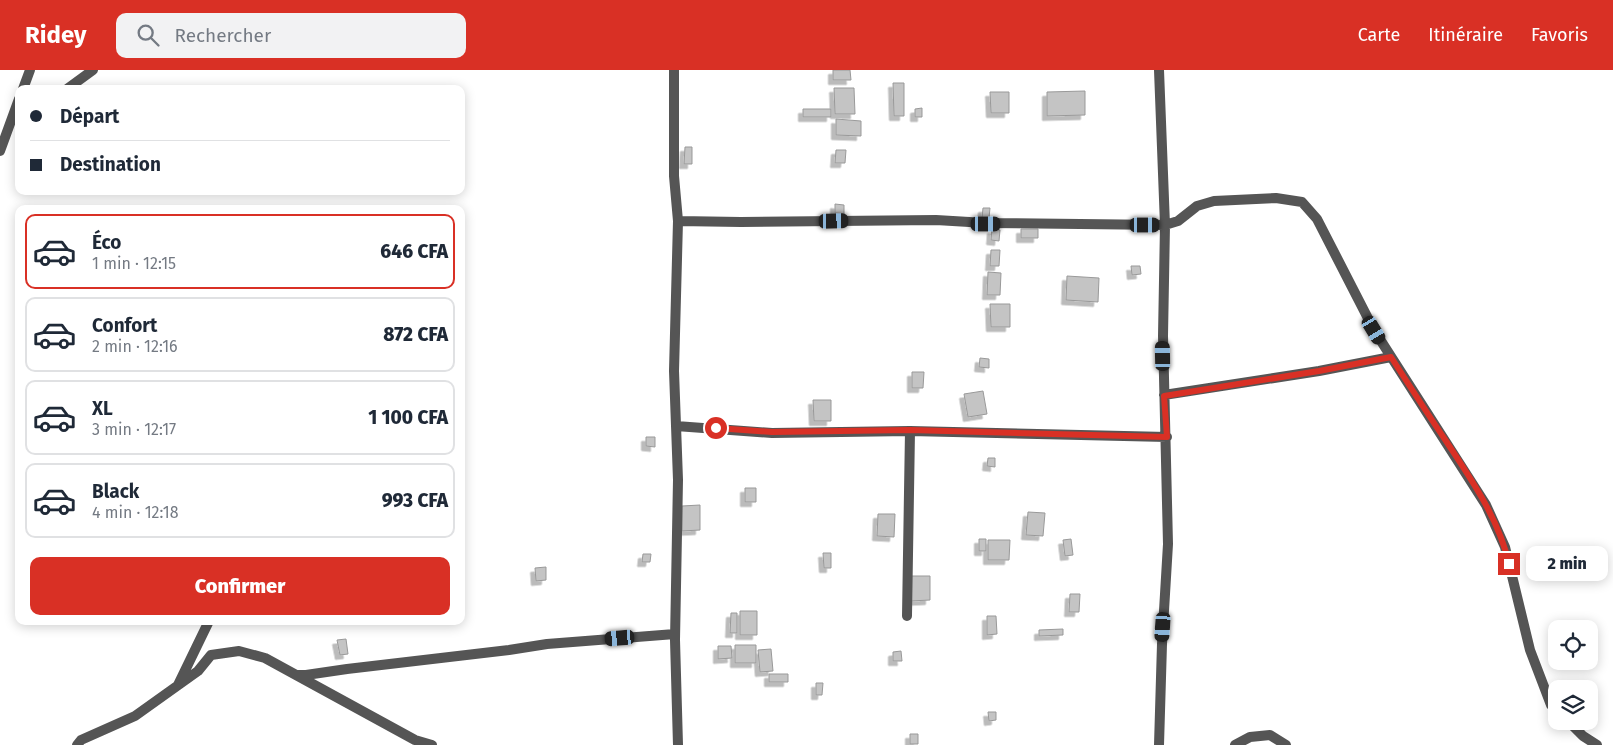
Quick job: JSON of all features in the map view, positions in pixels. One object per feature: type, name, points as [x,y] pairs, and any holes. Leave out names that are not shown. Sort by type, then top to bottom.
[{"type":"street","points":[[24,85],[30,70]]},
{"type":"street","points":[[72,85],[93,70]]},
{"type":"street","points":[[674,70],[674,176],[678,221],[674,371],[678,480],[675,634],[678,745]]},
{"type":"street","points":[[1159,70],[1165,225],[1163,287],[1164,396],[1167,437],[1168,544],[1162,644],[1159,745]]},
{"type":"street","points":[[0,151],[15,109]]},
{"type":"street","points":[[6,131],[15,125]]},
{"type":"street","points":[[678,221],[936,220],[986,224],[1165,225],[1178,221],[1197,206],[1214,201],[1276,198],[1302,202],[1317,219],[1374,330],[1486,505],[1505,547],[1530,650],[1548,697]]},
{"type":"street","points":[[1164,396],[1319,371],[1391,357]]},
{"type":"street","points":[[676,426],[772,432],[910,430],[1167,437]]},
{"type":"street","points":[[907,616],[910,430]]},
{"type":"street","points":[[176,688],[207,625]]},
{"type":"street","points":[[295,675],[306,676],[347,668],[547,644],[675,634]]},
{"type":"street","points":[[78,745],[81,740],[135,716],[198,671],[211,655],[239,652],[265,658],[414,742],[432,745]]},
{"type":"street","points":[[1577,730],[1597,745]]},
{"type":"street","points":[[1235,745],[1250,737],[1270,735],[1286,745]]},
{"type":"building","points":[[833,70],[850,70],[851,80],[833,80]]},
{"type":"building","points":[[893,83],[904,83],[904,116],[894,116]]},
{"type":"building","points":[[834,88],[854,88],[855,114],[835,114]]},
{"type":"building","points":[[1085,91],[1085,115],[1047,116],[1047,92]]},
{"type":"building","points":[[990,92],[1009,92],[1009,113],[991,113]]},
{"type":"building","points":[[922,108],[922,117],[915,117],[915,109]]},
{"type":"building","points":[[803,109],[831,109],[831,117],[803,117]]},
{"type":"building","points":[[836,119],[861,121],[861,136],[836,135]]},
{"type":"building","points":[[685,147],[692,147],[692,164],[684,164]]},
{"type":"building","points":[[836,150],[846,150],[845,163],[835,163]]},
{"type":"building","points":[[835,204],[844,205],[844,214],[835,213]]},
{"type":"building","points":[[983,208],[990,208],[989,218],[982,218]]},
{"type":"building","points":[[992,229],[1000,230],[999,241],[991,240]]},
{"type":"building","points":[[1021,229],[1038,229],[1038,238],[1021,238]]},
{"type":"building","points":[[991,250],[1000,250],[999,266],[990,266]]},
{"type":"building","points":[[1131,266],[1140,266],[1141,274],[1132,275]]},
{"type":"building","points":[[988,272],[1001,273],[1000,295],[987,295]]},
{"type":"building","points":[[1067,276],[1099,278],[1098,302],[1066,300]]},
{"type":"building","points":[[990,304],[1010,304],[1010,327],[991,327]]},
{"type":"building","points":[[980,358],[989,359],[989,368],[979,367]]},
{"type":"building","points":[[912,372],[924,372],[923,388],[912,388]]},
{"type":"building","points":[[983,391],[987,414],[968,417],[964,394]]},
{"type":"building","points":[[813,400],[831,400],[831,421],[814,421]]},
{"type":"building","points":[[646,437],[655,437],[655,447],[646,446]]},
{"type":"building","points":[[988,458],[995,458],[995,467],[987,466]]},
{"type":"building","points":[[745,488],[756,488],[756,502],[745,502]]},
{"type":"building","points":[[700,505],[700,530],[682,531],[682,506]]},
{"type":"building","points":[[1028,512],[1045,513],[1043,536],[1026,535]]},
{"type":"building","points":[[878,514],[895,514],[894,537],[877,536]]},
{"type":"building","points":[[979,539],[986,539],[986,551],[979,551]]},
{"type":"building","points":[[1071,539],[1073,555],[1065,556],[1063,540]]},
{"type":"building","points":[[988,540],[1010,540],[1009,560],[988,560]]},
{"type":"building","points":[[823,553],[831,553],[831,568],[824,568]]},
{"type":"building","points":[[643,554],[651,554],[650,562],[642,562]]},
{"type":"building","points":[[546,567],[546,580],[536,581],[535,568]]},
{"type":"building","points":[[910,576],[930,576],[930,600],[911,601]]},
{"type":"building","points":[[1070,594],[1080,594],[1079,612],[1069,612]]},
{"type":"building","points":[[740,611],[757,611],[757,635],[740,635]]},
{"type":"building","points":[[731,613],[737,613],[737,633],[730,633]]},
{"type":"building","points":[[987,616],[996,616],[997,634],[987,635]]},
{"type":"building","points":[[1063,629],[1063,635],[1039,636],[1039,630]]},
{"type":"building","points":[[346,639],[348,654],[340,655],[337,640]]},
{"type":"building","points":[[735,645],[756,645],[756,663],[735,663]]},
{"type":"building","points":[[718,646],[731,646],[732,658],[718,659]]},
{"type":"building","points":[[771,649],[773,671],[760,672],[758,650]]},
{"type":"building","points":[[901,651],[902,661],[893,661],[893,652]]},
{"type":"building","points":[[769,674],[788,674],[788,682],[769,682]]},
{"type":"building","points":[[816,683],[823,683],[822,695],[816,695]]},
{"type":"building","points":[[988,712],[996,712],[996,720],[989,721]]},
{"type":"building","points":[[910,734],[918,734],[918,744],[910,744]]},
{"type":"route","points":[[716,428],[803,433],[910,430],[960,433],[1167,437],[1164,396],[1319,371],[1391,357],[1486,505],[1505,547],[1509,564]]}]
